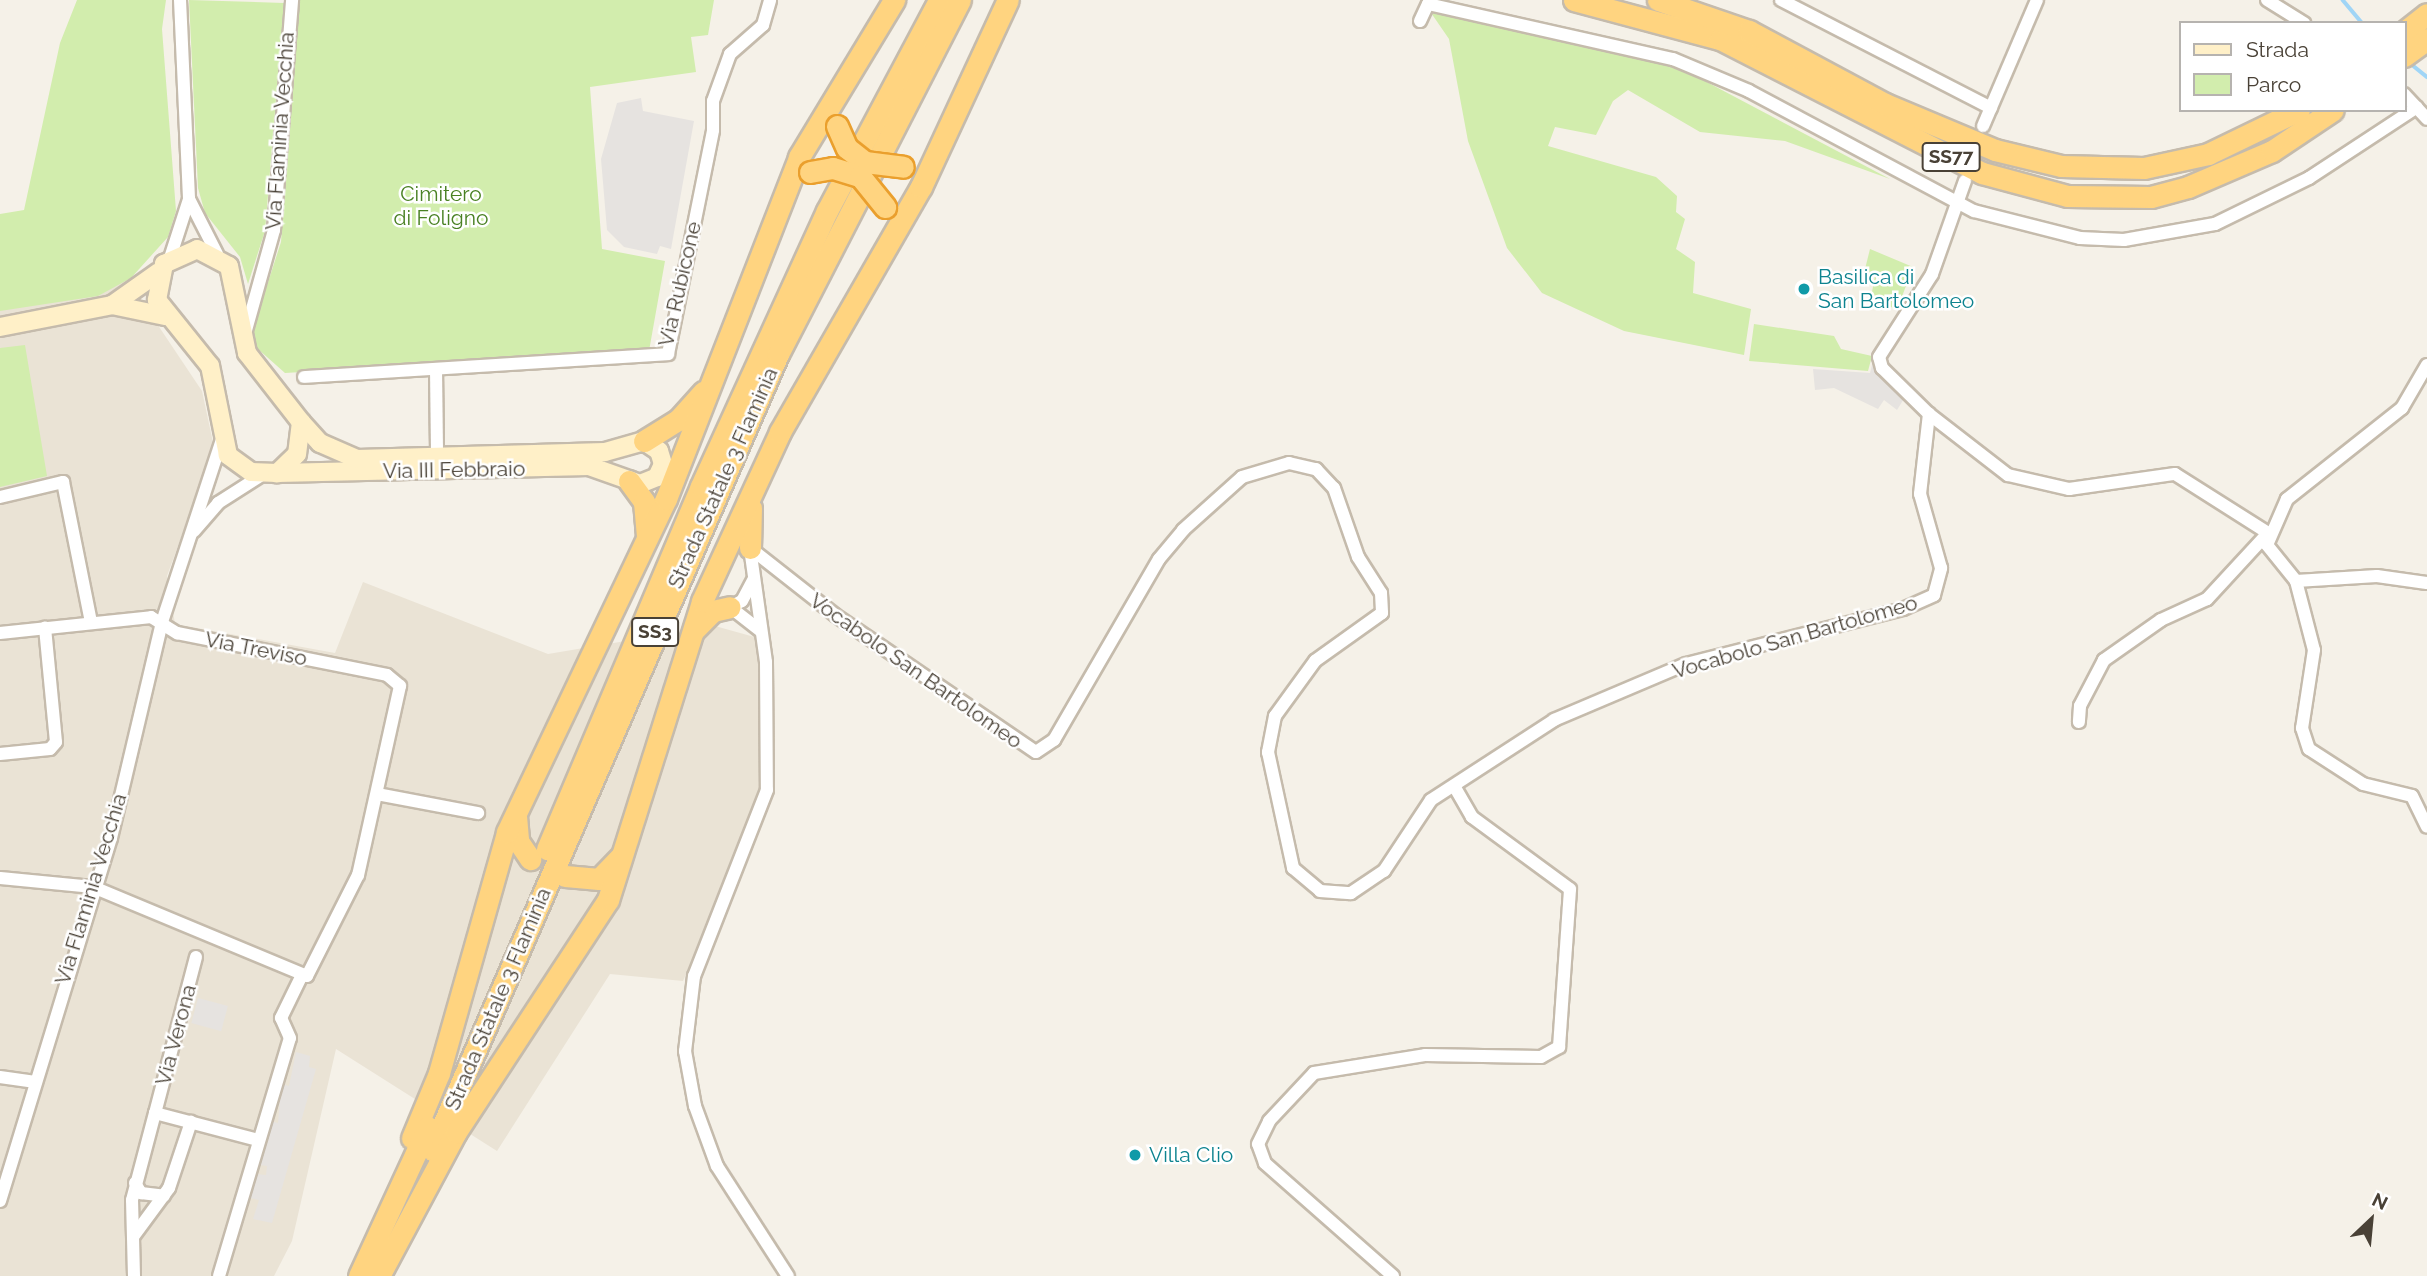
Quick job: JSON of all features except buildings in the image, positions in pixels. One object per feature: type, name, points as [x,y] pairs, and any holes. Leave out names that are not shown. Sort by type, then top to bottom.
[{"type":"highway","points":[[357,1276],[439,1073],[516,814],[647,542],[719,366],[787,184],[835,92],[894,0]]},
{"type":"highway","name":"Strada Statale 3 Flaminia","points":[[357,1276],[492,984],[701,486],[827,211],[939,0]]},
{"type":"highway","name":"Strada Statale 3 Flaminia","points":[[376,1276],[778,354],[960,0]]},
{"type":"highway","name":"SS77","points":[[1574,0],[1720,39],[1982,173],[2067,197],[2151,197],[2188,187],[2272,151],[2330,112]]},
{"type":"highway","name":"SS77","points":[[1658,0],[1749,31],[1885,104],[1995,150],[2061,166],[2144,168],[2208,154],[2295,112]]},
{"type":"highway","points":[[376,1276],[462,1123],[608,900],[628,845],[684,647],[754,485],[889,238],[1008,1]]},
{"type":"highway","points":[[2414,42],[2427,14]]},
{"type":"highway","points":[[835,92],[837,126],[847,148],[865,162],[903,167],[929,152],[942,135]]},
{"type":"highway","points":[[787,184],[810,172],[833,168],[860,176],[885,207],[889,238]]},
{"type":"highway","points":[[644,441],[690,409],[719,366]]},
{"type":"highway","points":[[629,481],[644,502],[647,542]]},
{"type":"highway","points":[[750,548],[754,485]]},
{"type":"highway","points":[[684,647],[708,614],[730,607]]},
{"type":"highway","points":[[516,814],[518,841],[530,859]]},
{"type":"highway","points":[[565,876],[604,877],[628,845]]},
{"type":"main road","points":[[112,305],[164,265],[189,250],[216,254]]},
{"type":"main road","name":"Via Flaminia Vecchia","points":[[216,254],[233,274],[243,342],[261,376],[301,422],[297,454],[270,474]]},
{"type":"main road","name":"Via Flaminia Vecchia","points":[[164,265],[155,292],[165,316],[210,366],[219,390],[222,440]]},
{"type":"main road","points":[[0,327],[112,305],[165,316]]},
{"type":"main road","points":[[301,422],[320,443],[350,458],[605,452],[644,441],[660,452],[662,469],[649,482],[629,481]]},
{"type":"main road","points":[[222,440],[234,462],[270,474]]},
{"type":"main road","name":"Via III Febbraio","points":[[270,474],[589,466],[629,481]]},
{"type":"street","name":"Via Flaminia Vecchia","points":[[164,265],[189,199],[180,0]]},
{"type":"street","name":"Via Flaminia Vecchia","points":[[243,342],[274,230],[292,0]]},
{"type":"street","name":"Via Rubicone","points":[[304,377],[668,354],[713,130],[713,101],[730,54],[763,26],[770,0]]},
{"type":"street","points":[[1781,0],[1991,108]]},
{"type":"street","points":[[1983,126],[2037,0]]},
{"type":"street","points":[[2267,0],[2301,21]]},
{"type":"street","points":[[1420,21],[1427,4],[1674,59],[1749,91],[1957,203],[2080,237],[2175,233],[2258,205],[2417,107]]},
{"type":"street","points":[[2406,96],[2427,119]]},
{"type":"street","points":[[1965,181],[1932,274],[1879,357],[1882,368],[1929,414],[2008,474],[2069,489],[2175,474],[2268,533],[2273,560],[2296,581],[2314,650],[2302,728],[2309,749],[2363,784],[2412,796],[2427,827]]},
{"type":"street","name":"Via Flaminia Vecchia","points":[[189,199],[216,254]]},
{"type":"street","points":[[2079,722],[2080,706],[2104,660],[2161,620],[2207,599],[2268,533],[2287,499],[2402,408],[2427,365]]},
{"type":"street","points":[[436,369],[437,456]]},
{"type":"street","name":"Vocabolo San Bartolomeo","points":[[750,548],[835,615],[1036,752],[1054,740],[1159,559],[1183,530],[1242,477],[1303,464],[1334,488],[1348,535],[1383,603],[1373,621],[1315,661],[1275,716],[1268,752],[1288,858],[1317,890],[1358,890],[1389,866],[1426,805],[1455,788],[1485,761],[1554,720],[1686,664],[1903,609],[1934,595],[1941,568],[1920,494],[1929,414]]},
{"type":"street","name":"Via Flaminia Vecchia","points":[[0,1201],[93,887],[162,622],[222,440]]},
{"type":"street","name":"Via Flaminia Vecchia","points":[[189,537],[218,503],[270,474]]},
{"type":"street","points":[[0,497],[63,482],[91,622]]},
{"type":"street","points":[[750,548],[763,634],[767,790],[694,976],[685,1051],[697,1115],[717,1166],[788,1276]]},
{"type":"street","points":[[754,576],[746,596],[730,607],[752,619],[763,634]]},
{"type":"street","points":[[2296,581],[2377,576],[2427,583]]},
{"type":"street","name":"Via Treviso","points":[[0,633],[91,622],[162,622],[177,633],[395,679],[400,686],[358,875],[307,976],[300,978]]},
{"type":"street","points":[[0,754],[50,749],[56,741],[45,628]]},
{"type":"street","points":[[1393,1276],[1265,1163],[1258,1144],[1269,1121],[1314,1073],[1425,1055],[1541,1057],[1559,1047],[1570,889],[1472,817],[1455,788]]},
{"type":"street","points":[[377,794],[478,813]]},
{"type":"street","points":[[0,878],[93,887],[300,978],[281,1018],[290,1038],[219,1276]]},
{"type":"street","name":"Via Verona","points":[[134,1276],[135,1184],[196,957]]},
{"type":"street","points":[[0,1077],[34,1082]]},
{"type":"street","name":"Via Verona","points":[[155,1113],[258,1140]]},
{"type":"street","points":[[133,1237],[164,1196],[191,1122]]},
{"type":"street","points":[[135,1184],[141,1193],[164,1196]]},
{"type":"shaded area","points":[[641,98],[643,111],[694,121],[671,249],[660,246],[657,254],[624,247],[607,230],[601,159],[617,103]]},
{"type":"shaded area","points":[[0,240],[115,261],[202,391],[214,447],[167,576],[175,624],[335,653],[363,582],[548,654],[715,626],[758,638],[762,799],[683,981],[610,974],[497,1151],[336,1049],[292,1241],[274,1276],[0,1276]]},
{"type":"shaded area","points":[[1874,357],[1910,389],[1897,410],[1884,400],[1878,409],[1834,388],[1815,390],[1813,369],[1870,373]]},
{"type":"shaded area","points":[[198,998],[228,1006],[221,1031],[191,1023]]},
{"type":"shaded area","points":[[296,1052],[310,1056],[309,1067],[316,1069],[272,1223],[253,1219],[259,1200],[250,1198],[256,1174],[266,1175],[267,1166],[260,1165],[270,1121],[278,1123],[281,1084],[289,1086]]},
{"type":"green space","points":[[77,0],[166,0],[162,29],[176,211],[168,237],[131,278],[98,296],[0,311],[0,214],[24,210],[60,43]]},
{"type":"green space","points":[[189,0],[284,3],[265,231],[248,284],[240,257],[205,213],[198,188]]},
{"type":"green space","name":"Cimitero di Foligno","points":[[297,0],[714,0],[708,35],[691,37],[696,72],[590,87],[602,249],[665,261],[649,351],[285,373],[249,341],[281,242]]},
{"type":"green space","points":[[1427,7],[1684,70],[1890,179],[1785,141],[1700,132],[1628,90],[1613,101],[1596,135],[1555,127],[1548,146],[1656,177],[1677,196],[1676,212],[1685,219],[1676,249],[1695,262],[1693,293],[1751,309],[1744,355],[1624,331],[1542,293],[1507,248],[1468,141],[1449,39]]},
{"type":"green space","points":[[1870,249],[1913,267],[1897,310],[1871,297],[1875,276],[1864,273]]},
{"type":"green space","points":[[1754,324],[1834,336],[1841,349],[1872,356],[1868,371],[1749,361]]},
{"type":"green space","points":[[25,345],[47,476],[0,487],[0,348]]},
{"type":"waterway","points":[[2343,0],[2360,21]]},
{"type":"waterway","points":[[2410,63],[2427,77]]},
{"type":"place","name":"Basilica di San Bartolomeo","points":[[1804,289]]},
{"type":"place","name":"Villa Clio","points":[[1135,1155]]}]
